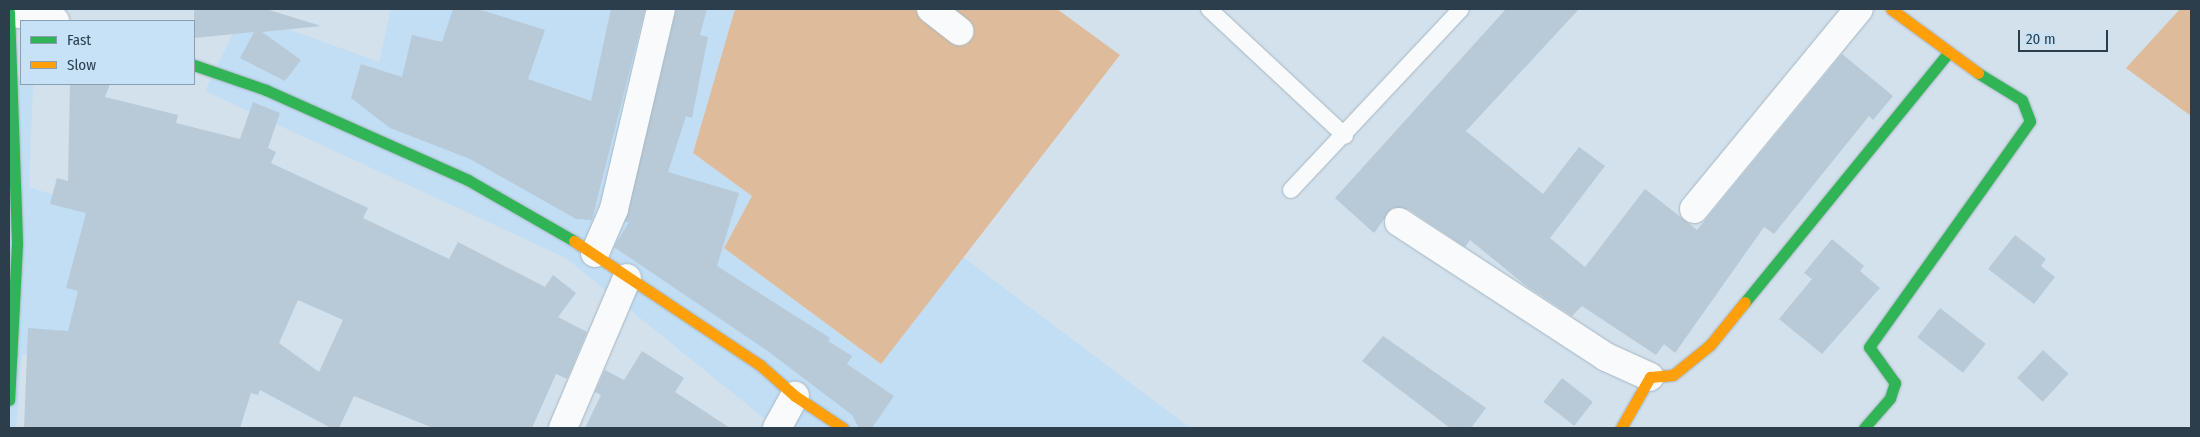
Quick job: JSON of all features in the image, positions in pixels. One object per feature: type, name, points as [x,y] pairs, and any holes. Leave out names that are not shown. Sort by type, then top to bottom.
[{"type":"street","points":[[595,253],[614,209],[661,9]]},
{"type":"street","points":[[931,9],[959,31]]},
{"type":"street","points":[[1694,209],[1859,9]]},
{"type":"street","points":[[1864,428],[1890,398],[1895,383],[1872,358],[1869,347],[2030,121],[2022,100],[1946,54],[1891,9]]},
{"type":"street","points":[[9,400],[17,244],[9,12],[50,20]]},
{"type":"street","points":[[1400,222],[1606,357],[1650,377],[1673,375],[1710,345],[1946,54]]},
{"type":"street","points":[[195,65],[266,90],[460,176],[595,253],[627,278],[760,365],[794,396],[843,428]]},
{"type":"street","points":[[563,428],[627,278]]},
{"type":"street","points":[[1621,428],[1650,377]]},
{"type":"street","points":[[777,428],[794,396]]},
{"type":"lane","points":[[1209,9],[1345,136]]},
{"type":"lane","points":[[1291,190],[1345,136],[1461,9]]},
{"type":"shaded area","points":[[391,9],[735,9],[693,153],[752,196],[724,248],[881,364],[963,257],[1190,428],[776,428],[566,258],[205,91],[243,13],[379,62]]},
{"type":"shaded area","points":[[735,9],[1057,9],[1120,55],[881,364],[724,248],[752,196],[693,153]]},
{"type":"shaded area","points":[[2180,9],[2191,9],[2191,116],[2126,68]]},
{"type":"shaded area","points":[[9,47],[20,85],[33,85],[29,187],[186,239],[161,377],[22,354],[16,428],[9,428]]},
{"type":"building","points":[[194,9],[266,9],[321,26],[262,32],[301,60],[285,81],[240,58],[254,32],[195,38]]},
{"type":"building","points":[[453,9],[478,9],[545,30],[528,79],[591,101],[611,9],[645,9],[592,220],[576,219],[470,159],[390,128],[351,98],[361,64],[402,77],[412,35],[442,42]]},
{"type":"building","points":[[676,9],[707,9],[700,35],[708,37],[692,118],[686,116],[668,172],[739,193],[717,266],[830,338],[828,341],[852,356],[847,364],[894,396],[872,428],[859,428],[852,415],[769,352],[614,247],[629,222],[625,222]]},
{"type":"building","points":[[1506,9],[1579,9],[1466,131],[1543,194],[1579,147],[1605,166],[1550,238],[1585,267],[1645,189],[1697,230],[1842,54],[1893,96],[1873,120],[1869,116],[1774,234],[1764,227],[1675,353],[1664,344],[1656,355],[1582,306],[1572,316],[1525,285],[1470,240],[1465,247],[1408,209],[1392,208],[1374,233],[1335,198]]},
{"type":"building","points":[[70,85],[110,85],[105,97],[178,115],[176,123],[240,139],[253,102],[280,113],[268,148],[276,152],[271,163],[368,208],[363,218],[449,259],[458,242],[545,287],[553,275],[576,293],[558,317],[587,332],[567,379],[556,374],[532,428],[433,428],[354,396],[339,428],[331,428],[260,390],[258,395],[251,393],[240,428],[24,428],[28,328],[68,331],[78,291],[66,288],[86,213],[50,204],[57,178],[68,181]],"holes":[[[298,300],[343,320],[319,372],[279,343]]]},
{"type":"building","points":[[2015,235],[2046,259],[2041,266],[2055,277],[2034,304],[1988,269]]},
{"type":"building","points":[[1832,239],[1864,266],[1860,271],[1880,288],[1822,354],[1779,319],[1812,279],[1804,273]]},
{"type":"building","points":[[1940,308],[1986,344],[1963,373],[1917,337]]},
{"type":"building","points":[[1383,336],[1486,408],[1471,428],[1450,428],[1362,361]]},
{"type":"building","points":[[2043,350],[2069,374],[2043,402],[2017,378]]},
{"type":"building","points":[[642,351],[684,378],[675,392],[730,428],[585,428],[601,395],[595,392],[605,370],[624,380]]},
{"type":"building","points":[[1562,378],[1593,402],[1574,426],[1544,402]]},
{"type":"traffic: fast","points":[[9,12],[17,244],[9,400]]},
{"type":"traffic: fast","points":[[1745,302],[1947,54]]},
{"type":"traffic: fast","points":[[195,65],[266,90],[468,180],[574,241]]},
{"type":"traffic: fast","points":[[1864,428],[1890,398],[1895,383],[1869,347],[2030,121],[2022,100],[1978,73]]},
{"type":"traffic: slow","points":[[1891,9],[1978,73]]},
{"type":"traffic: slow","points":[[574,241],[760,365],[795,396],[843,428]]},
{"type":"traffic: slow","points":[[1621,428],[1650,377],[1673,375],[1710,345],[1745,302]]}]
